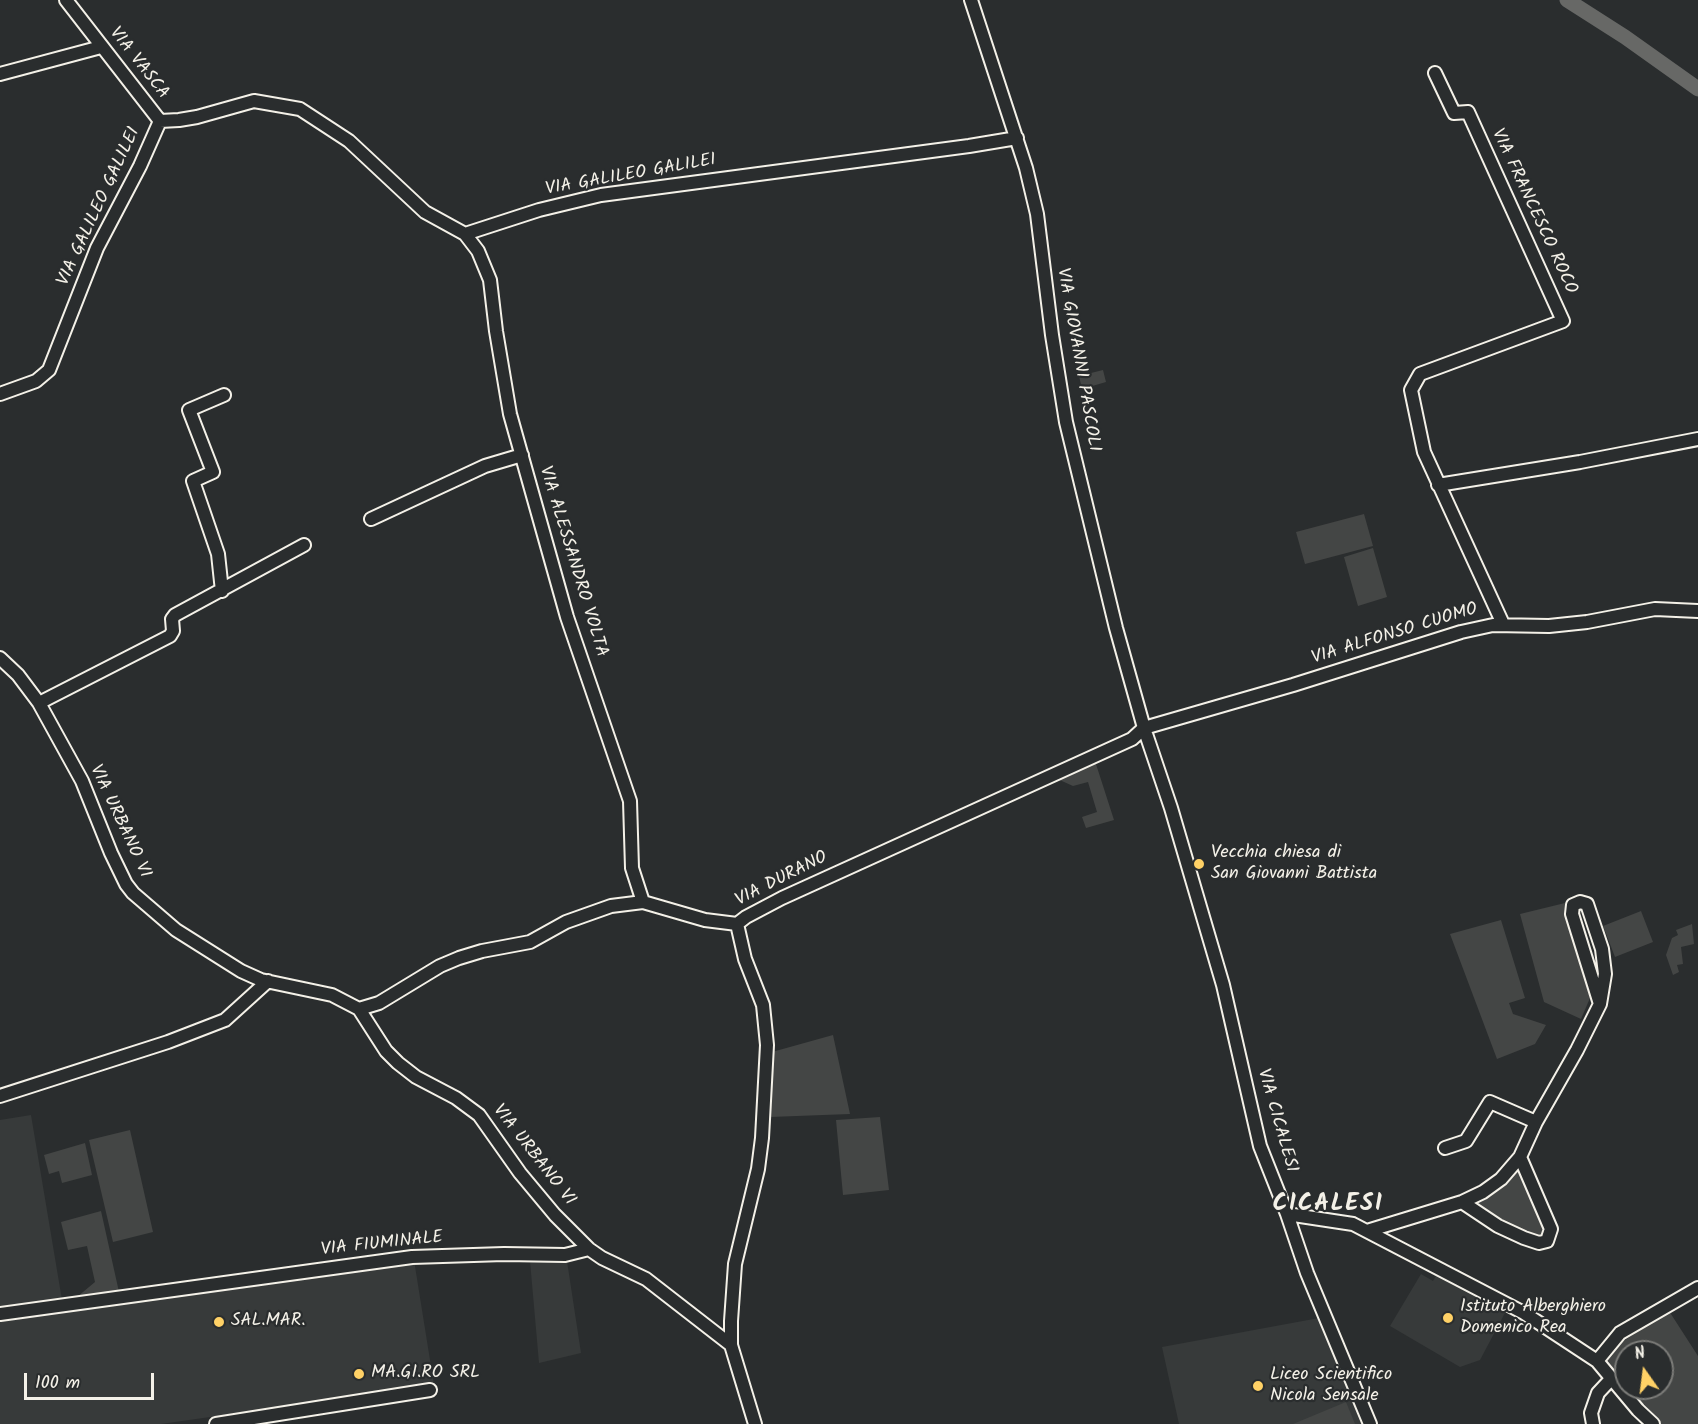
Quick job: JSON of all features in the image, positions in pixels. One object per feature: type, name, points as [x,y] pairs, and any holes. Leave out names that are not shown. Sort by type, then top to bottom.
[{"type":"street","name":"VIA VASCA","points":[[66,0],[160,120]]},
{"type":"street","name":"VIA GIOVANNI PASCOLI","points":[[971,0],[1017,138],[1037,214],[1052,335],[1066,422],[1096,550],[1144,728]]},
{"type":"street","points":[[0,74],[101,47]]},
{"type":"street","name":"VIA FRANCESCO ROCO","points":[[1435,73],[1454,112],[1468,112],[1563,321],[1420,374],[1411,390],[1424,452],[1503,624]]},
{"type":"street","name":"VIA GALILEO GALILEI","points":[[0,394],[36,381],[49,370],[96,248],[140,166],[160,120],[197,117],[254,101],[300,109],[349,141],[425,212],[465,234],[539,210],[601,195],[1017,138]]},
{"type":"street","name":"VIA ALESSANDRO VOLTA","points":[[465,234],[478,251],[490,280],[510,414],[567,617],[630,801],[632,868],[643,902]]},
{"type":"street","points":[[222,591],[218,554],[193,481],[213,472],[189,410],[224,396]]},
{"type":"street","points":[[1438,485],[1580,462],[1698,439]]},
{"type":"street","points":[[371,519],[485,466],[522,455]]},
{"type":"street","points":[[39,703],[170,636],[173,631],[172,619],[175,615],[304,544]]},
{"type":"street","name":"VIA ALFONSO CUOMO","points":[[1144,728],[1483,626],[1503,624],[1549,626],[1655,609],[1698,611]]},
{"type":"street","name":"VIA URBANO VI","points":[[0,658],[18,675],[39,703],[82,781],[111,853],[133,893],[176,930],[241,971],[268,981],[332,995],[358,1009],[386,1051],[398,1064],[416,1077],[456,1098],[478,1115],[527,1182],[555,1215],[589,1249],[602,1258],[646,1279],[731,1345]]},
{"type":"street","name":"VIA DURANO","points":[[358,1009],[379,1003],[440,966],[459,958],[530,942],[566,922],[611,906],[643,902],[705,920],[737,924],[746,916],[782,898],[1132,739],[1144,728]]},
{"type":"street","name":"VIA CICALESI","points":[[1144,728],[1171,808],[1223,985],[1260,1146],[1307,1273],[1370,1424]]},
{"type":"street","points":[[1367,1230],[1462,1202],[1483,1192],[1501,1179],[1520,1157],[1531,1138],[1536,1122],[1600,1004],[1605,974],[1602,949],[1587,904],[1580,902],[1573,905],[1572,914],[1600,1004]]},
{"type":"street","points":[[737,924],[745,959],[763,1005],[767,1045],[762,1138],[758,1169],[735,1264],[731,1345],[755,1424]]},
{"type":"street","points":[[0,1096],[168,1042],[225,1020],[268,981]]},
{"type":"street","points":[[1444,1149],[1466,1141],[1490,1102],[1536,1122]]},
{"type":"street","points":[[1462,1202],[1492,1222],[1524,1238],[1539,1243],[1547,1241],[1551,1229],[1520,1157]]},
{"type":"street","points":[[1287,1214],[1353,1224],[1524,1313],[1597,1361],[1638,1410],[1653,1424]]},
{"type":"street","name":"VIA FIUMINALE","points":[[0,1314],[412,1257],[504,1254],[566,1255],[589,1249]]},
{"type":"street","points":[[1597,1361],[1620,1333],[1698,1288]]},
{"type":"street","points":[[1593,1424],[1591,1413],[1598,1393],[1612,1378]]},
{"type":"street","points":[[216,1424],[430,1390]]},
{"type":"shaded area","points":[[1103,370],[1106,382],[1082,389],[1079,376]]},
{"type":"shaded area","points":[[1364,514],[1373,546],[1305,564],[1296,532]]},
{"type":"shaded area","points":[[1373,548],[1387,597],[1358,606],[1344,557]]},
{"type":"shaded area","points":[[1095,761],[1114,820],[1086,828],[1082,817],[1097,812],[1088,782],[1073,786],[1053,777]]},
{"type":"shaded area","points":[[1565,903],[1590,998],[1581,1019],[1544,1002],[1520,914]]},
{"type":"shaded area","points":[[1641,911],[1653,942],[1615,957],[1603,926]]},
{"type":"shaded area","points":[[1501,920],[1525,998],[1509,1003],[1513,1014],[1546,1025],[1535,1044],[1497,1059],[1450,934]]},
{"type":"shaded area","points":[[1692,924],[1694,944],[1681,947],[1683,964],[1677,965],[1679,972],[1673,975],[1666,955],[1672,938],[1678,935],[1676,930]]},
{"type":"shaded area","points":[[833,1035],[850,1114],[770,1117],[772,1052]]},
{"type":"shaded area","points":[[31,1115],[62,1300],[35,1302],[0,1309],[0,1120]]},
{"type":"shaded area","points":[[880,1117],[889,1190],[843,1195],[836,1120]]},
{"type":"shaded area","points":[[130,1130],[153,1232],[113,1242],[89,1140]]},
{"type":"shaded area","points":[[85,1143],[92,1175],[62,1183],[59,1171],[49,1174],[44,1155]]},
{"type":"shaded area","points":[[1520,1166],[1547,1233],[1539,1239],[1504,1224],[1471,1204]]},
{"type":"shaded area","points":[[101,1211],[119,1292],[77,1297],[95,1282],[87,1246],[68,1250],[61,1222]]},
{"type":"shaded area","points":[[414,1260],[434,1385],[161,1424],[0,1424],[0,1318]]},
{"type":"shaded area","points":[[530,1261],[567,1261],[581,1353],[539,1363]]},
{"type":"shaded area","name":"Istituto Alberghiero Domenico Rea","points":[[1421,1274],[1433,1281],[1437,1274],[1506,1311],[1480,1360],[1460,1367],[1390,1326]]},
{"type":"shaded area","points":[[1669,1311],[1698,1356],[1698,1424],[1658,1424],[1637,1400],[1674,1400],[1674,1340],[1625,1340]]},
{"type":"shaded area","name":"Liceo Scientifico Nicola Sensale","points":[[1319,1318],[1361,1424],[1179,1424],[1162,1347]]},
{"type":"shaded area","points":[[1614,1349],[1614,1372],[1603,1358]]},
{"type":"shaded area","points":[[1346,1402],[1355,1424],[1293,1424]]},
{"type":"waterway","points":[[1567,0],[1625,37],[1698,89]]},
{"type":"place","name":"Vecchia chiesa di San Giovanni Battista","points":[[1199,864]]},
{"type":"place","name":"Istituto Alberghiero Domenico Rea","points":[[1448,1318]]},
{"type":"place","name":"SAL.MAR.","points":[[219,1322]]},
{"type":"place","name":"MA.GI.RO SRL","points":[[359,1374]]},
{"type":"place","name":"Liceo Scientifico Nicola Sensale","points":[[1258,1386]]},
{"type":"district","name":"CICALESI","points":[[1328,1206]]}]
